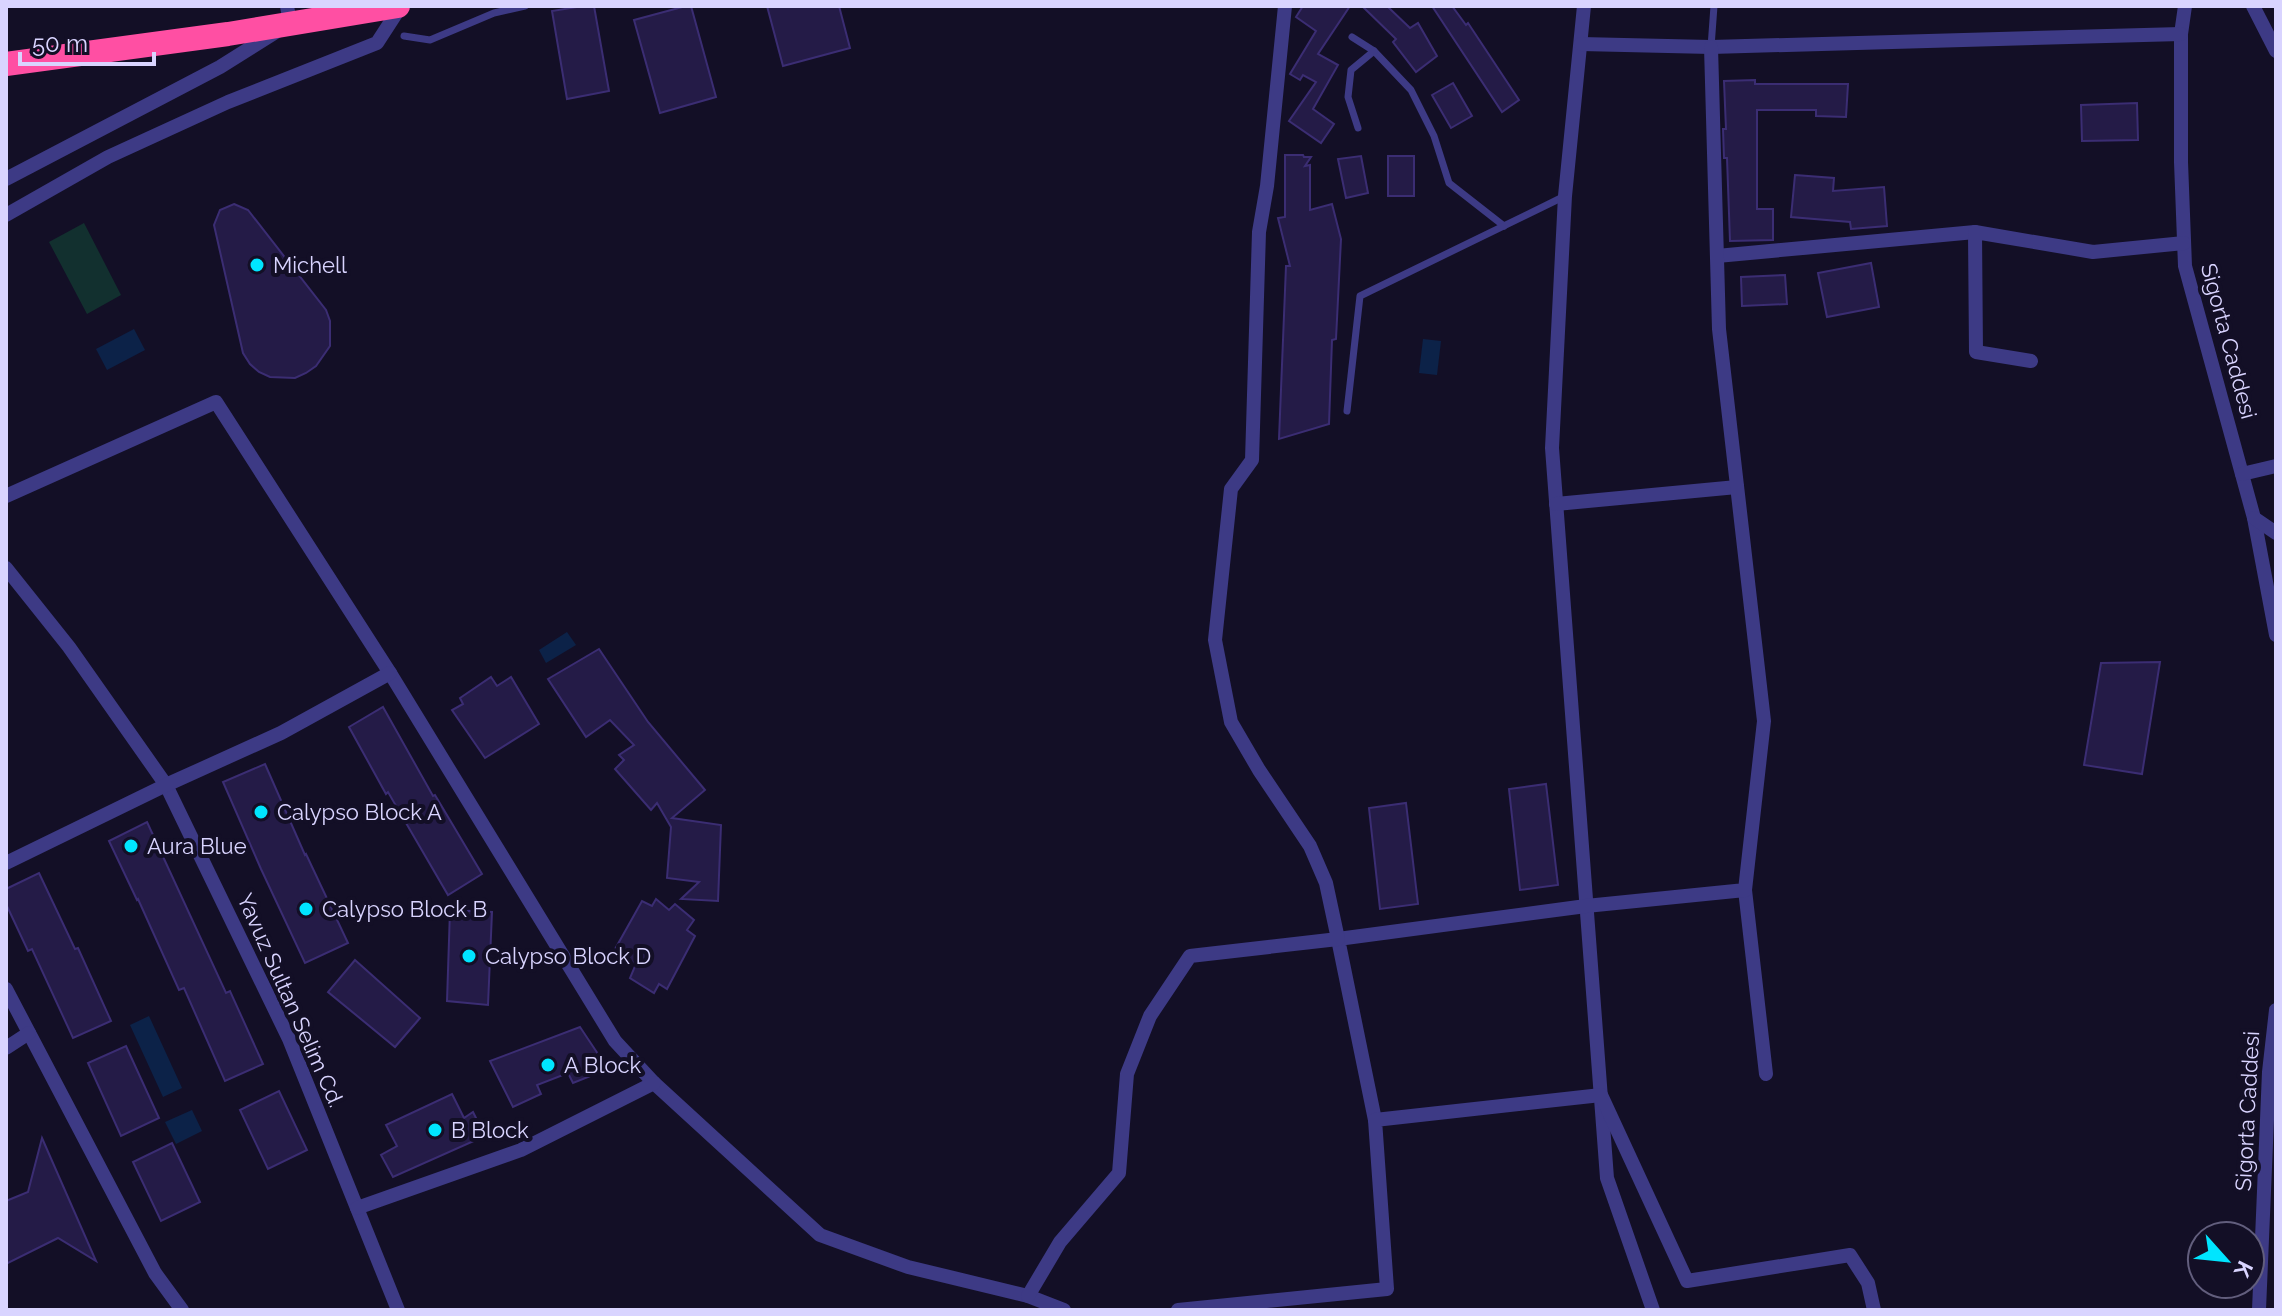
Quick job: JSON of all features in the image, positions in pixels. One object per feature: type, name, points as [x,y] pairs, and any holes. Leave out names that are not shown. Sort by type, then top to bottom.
[{"type":"highway","points":[[6,64],[228,34],[289,15],[399,6]]},
{"type":"street","points":[[6,215],[108,157],[228,102],[377,43],[399,6]]},
{"type":"street","points":[[1178,1310],[1387,1289],[1375,1120],[1326,883],[1310,846],[1231,722],[1215,640],[1231,489],[1252,460],[1259,232],[1267,186],[1285,6]]},
{"type":"street","points":[[1584,6],[1565,196],[1552,448],[1607,1178],[1653,1310]]},
{"type":"street","name":"Sigorta Caddesi","points":[[2185,6],[2181,34],[2185,266],[2254,518],[2276,635]]},
{"type":"street","points":[[2253,6],[2276,51]]},
{"type":"street","points":[[6,179],[220,67],[289,15]]},
{"type":"street","points":[[1581,44],[1711,47],[2181,34]]},
{"type":"street","points":[[1711,47],[1719,329],[1764,721],[1745,890],[1766,1074]]},
{"type":"street","points":[[1717,256],[1975,232],[2093,252],[2184,243]]},
{"type":"street","points":[[1975,232],[1976,352],[2031,361]]},
{"type":"street","points":[[6,496],[216,402],[390,673],[615,1041],[654,1083],[820,1235],[908,1267],[1028,1296],[1064,1310]]},
{"type":"street","points":[[2242,474],[2276,466]]},
{"type":"street","points":[[1556,504],[1737,487]]},
{"type":"street","points":[[2254,518],[2276,533]]},
{"type":"street","name":"Yavuz Sultan Selim Cd.","points":[[6,568],[69,647],[166,785],[289,1039],[398,1310]]},
{"type":"street","points":[[6,863],[281,733],[390,673]]},
{"type":"street","points":[[1028,1296],[1060,1242],[1119,1173],[1127,1074],[1150,1016],[1190,956],[1586,906],[1745,890]]},
{"type":"street","points":[[6,989],[155,1273],[182,1310]]},
{"type":"street","name":"Sigorta Caddesi","points":[[2259,1310],[2269,1072],[2276,1010]]},
{"type":"street","points":[[6,1048],[29,1033]]},
{"type":"street","points":[[357,1208],[521,1150],[654,1083]]},
{"type":"street","points":[[1375,1120],[1601,1095]]},
{"type":"street","points":[[1601,1095],[1687,1281],[1850,1255],[1868,1283],[1874,1310]]},
{"type":"lane","points":[[404,36],[430,40],[494,13],[525,6]]},
{"type":"lane","points":[[1711,47],[1714,6]]},
{"type":"lane","points":[[1352,37],[1374,51],[1411,90],[1434,136],[1449,183],[1504,226]]},
{"type":"lane","points":[[1358,128],[1348,97],[1351,70],[1374,51]]},
{"type":"lane","points":[[1347,411],[1360,296],[1565,196]]},
{"type":"green space","points":[[84,223],[121,295],[87,314],[49,242]]},
{"type":"water","points":[[134,329],[145,350],[107,370],[96,349]]},
{"type":"water","points":[[1423,339],[1441,341],[1437,375],[1419,373]]},
{"type":"water","points":[[567,632],[576,645],[546,663],[539,650]]},
{"type":"water","points":[[149,1016],[182,1088],[163,1097],[130,1025]]},
{"type":"water","points":[[192,1110],[202,1131],[176,1144],[165,1122]]},
{"type":"building","points":[[594,6],[609,91],[567,99],[552,11]]},
{"type":"building","points":[[691,6],[716,97],[660,113],[634,20]]},
{"type":"building","points":[[767,6],[839,6],[850,48],[783,66]]},
{"type":"building","points":[[1303,6],[1350,6],[1318,54],[1338,65],[1313,109],[1334,124],[1321,143],[1289,121],[1316,82],[1303,75],[1300,80],[1290,74],[1316,31],[1296,17]]},
{"type":"building","points":[[1362,6],[1387,6],[1410,28],[1418,23],[1437,56],[1416,72],[1393,42],[1396,39]]},
{"type":"building","points":[[1432,6],[1452,6],[1466,25],[1468,23],[1519,100],[1502,112]]},
{"type":"building","points":[[1755,80],[1755,84],[1848,84],[1846,117],[1816,116],[1816,110],[1757,110],[1757,209],[1773,209],[1773,240],[1730,241],[1727,158],[1724,158],[1724,81]]},
{"type":"building","points":[[1453,83],[1472,116],[1451,128],[1432,95]]},
{"type":"building","points":[[2137,103],[2138,140],[2082,141],[2081,105]]},
{"type":"building","points":[[1285,155],[1311,157],[1305,166],[1310,165],[1310,210],[1332,204],[1341,239],[1336,339],[1332,340],[1329,424],[1279,439],[1286,266],[1290,266],[1278,218],[1285,217]]},
{"type":"building","points":[[1361,156],[1368,193],[1346,198],[1338,159]]},
{"type":"building","points":[[1388,156],[1414,156],[1414,196],[1388,196]]},
{"type":"building","points":[[1795,175],[1834,178],[1833,191],[1884,187],[1887,226],[1851,229],[1850,222],[1791,217]]},
{"type":"building","name":"Michell","points":[[234,204],[248,210],[326,310],[330,321],[330,346],[316,366],[295,378],[270,377],[259,372],[243,353],[214,225],[220,210]]},
{"type":"building","points":[[1871,263],[1879,307],[1827,317],[1818,273]]},
{"type":"building","points":[[1785,275],[1787,304],[1742,306],[1741,277]]},
{"type":"building","points":[[599,649],[648,722],[705,790],[672,818],[721,825],[718,901],[681,899],[699,882],[667,878],[671,827],[657,803],[651,810],[615,769],[624,760],[619,755],[634,745],[610,720],[586,737],[548,679]]},
{"type":"building","points":[[2160,662],[2142,774],[2084,765],[2101,663]]},
{"type":"building","points":[[491,677],[497,686],[511,677],[539,724],[485,758],[452,710],[463,704],[460,698]]},
{"type":"building","points":[[383,707],[482,874],[448,895],[349,727]]},
{"type":"building","points":[[265,764],[348,943],[305,963],[223,782]]},
{"type":"building","points":[[1546,784],[1558,885],[1520,890],[1509,789]]},
{"type":"building","points":[[1406,803],[1418,904],[1380,909],[1369,808]]},
{"type":"building","points":[[147,822],[226,993],[230,991],[263,1064],[225,1081],[184,988],[179,990],[109,841]]},
{"type":"building","points":[[39,873],[111,1021],[73,1038],[32,949],[28,951],[6,904],[6,889]]},
{"type":"building","points":[[656,899],[669,910],[675,904],[694,920],[687,930],[695,936],[667,989],[659,984],[654,993],[630,978],[636,964],[614,951],[642,901],[652,906]]},
{"type":"building","name":"Calypso Block D","points":[[450,910],[492,912],[488,1005],[447,1001]]},
{"type":"building","points":[[355,960],[420,1018],[395,1047],[328,992]]},
{"type":"building","name":"A Block","points":[[580,1027],[608,1069],[573,1083],[568,1073],[537,1085],[541,1094],[513,1107],[490,1061]]},
{"type":"building","points":[[126,1046],[159,1118],[121,1136],[88,1063]]},
{"type":"building","points":[[279,1091],[307,1150],[268,1169],[240,1110]]},
{"type":"building","name":"B Block","points":[[452,1094],[464,1118],[473,1112],[485,1136],[393,1177],[381,1155],[397,1146],[386,1125]]},
{"type":"building","points":[[42,1138],[96,1261],[58,1238],[6,1264],[6,1201],[28,1192]]},
{"type":"building","points":[[172,1143],[200,1202],[161,1221],[133,1162]]},
{"type":"place","name":"Michell","points":[[257,265]]},
{"type":"place","name":"Calypso Block A","points":[[261,812]]},
{"type":"place","name":"Aura Blue","points":[[131,846]]},
{"type":"place","name":"Calypso Block B","points":[[306,909]]},
{"type":"place","name":"Calypso Block D","points":[[469,956]]},
{"type":"place","name":"A Block","points":[[548,1065]]},
{"type":"place","name":"B Block","points":[[435,1130]]}]
